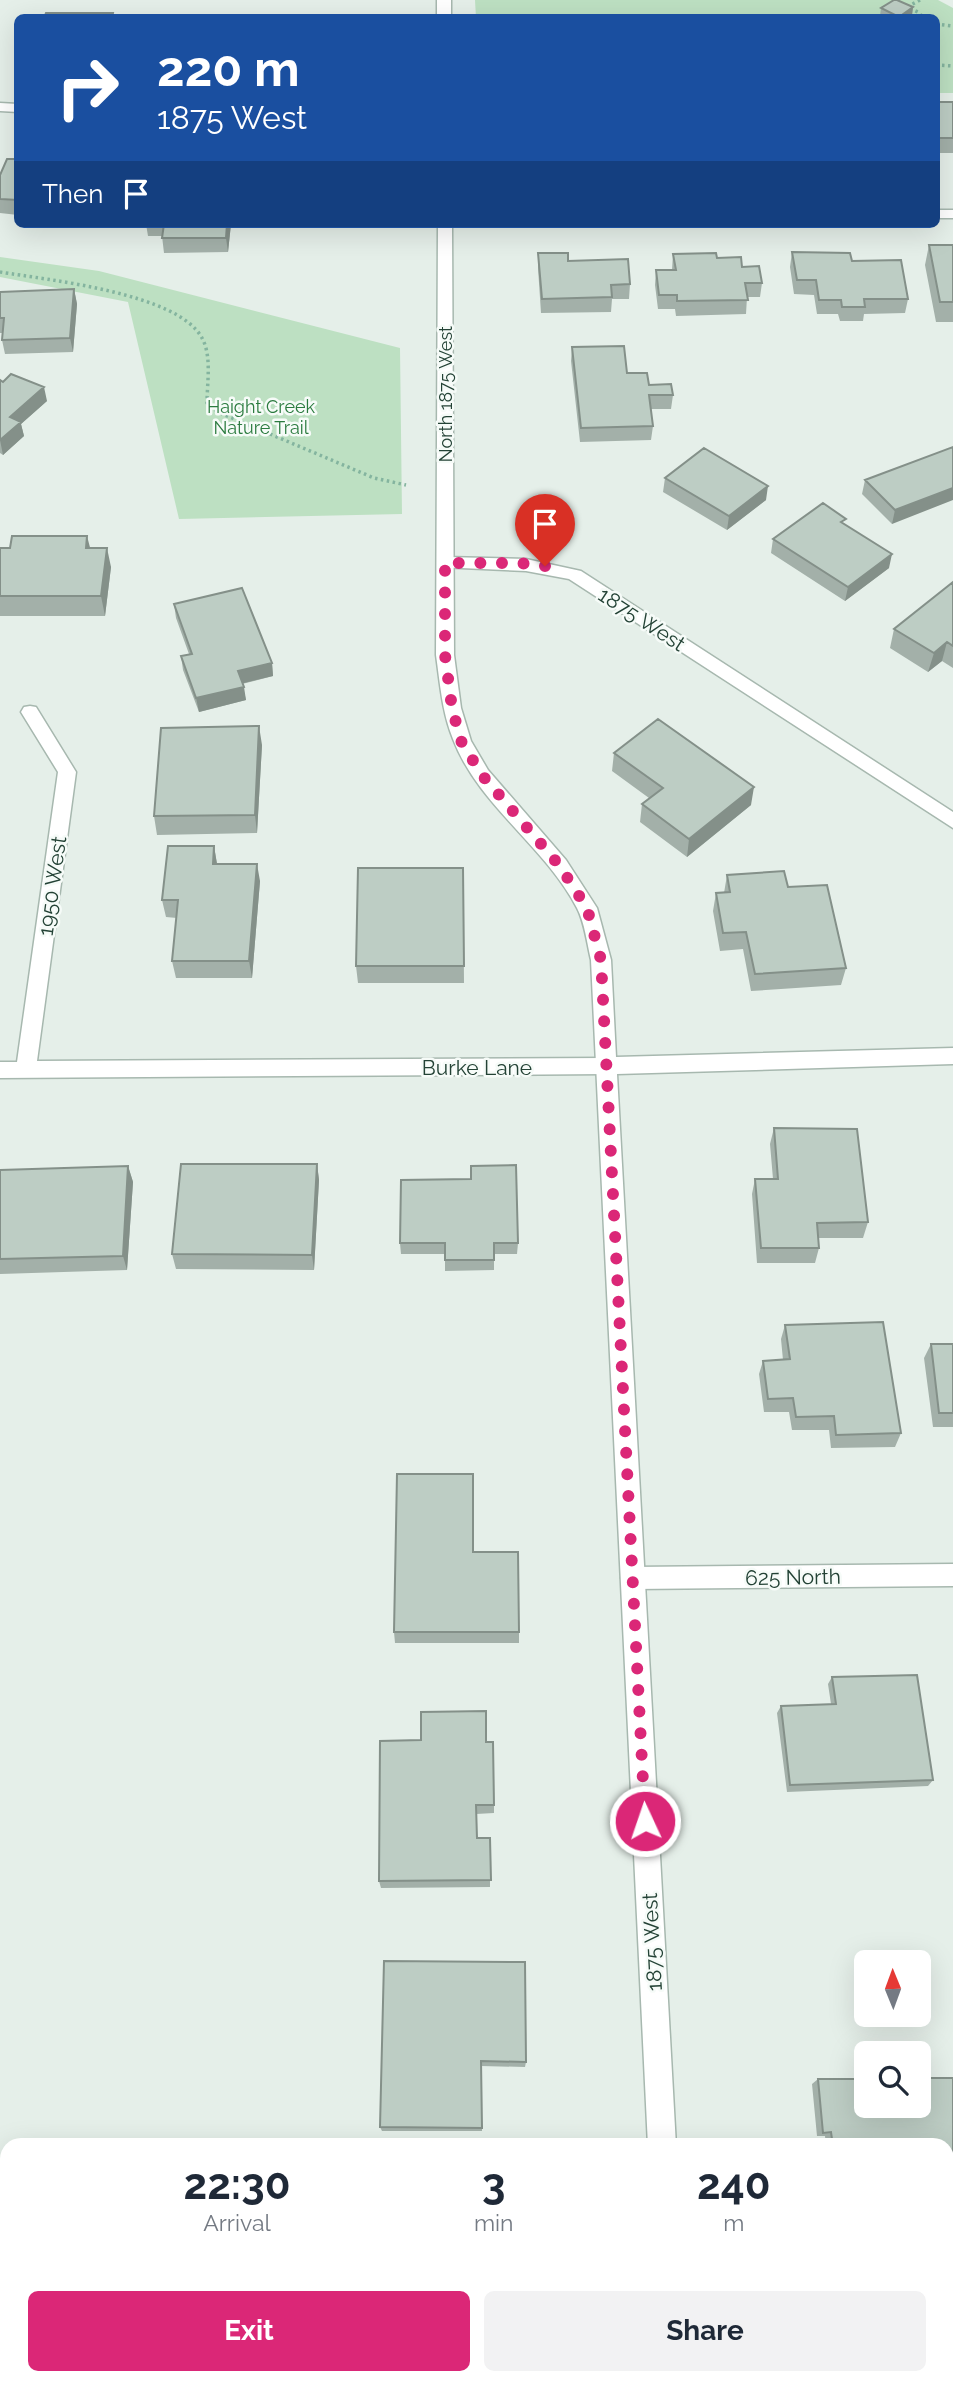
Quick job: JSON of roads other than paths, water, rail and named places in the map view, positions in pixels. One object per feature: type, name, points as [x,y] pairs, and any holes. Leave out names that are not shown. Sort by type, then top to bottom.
[{"type":"street","name":"North 1875 West","points":[[445,228],[445,563]]},
{"type":"street","name":"1875 West","points":[[662,2138],[601,960],[587,908],[559,865],[482,775],[461,741],[452,708],[445,655],[445,563],[519,563],[545,566],[575,575],[953,821]]},
{"type":"street","name":"1950 West","points":[[26,1070],[68,772],[30,712]]},
{"type":"street","name":"Burke Lane","points":[[0,1070],[606,1066],[953,1056]]},
{"type":"street","name":"625 North","points":[[633,1578],[953,1575]]},
{"type":"park label","name":"Haight Creek Nature Trail","points":[[261,416]]}]
